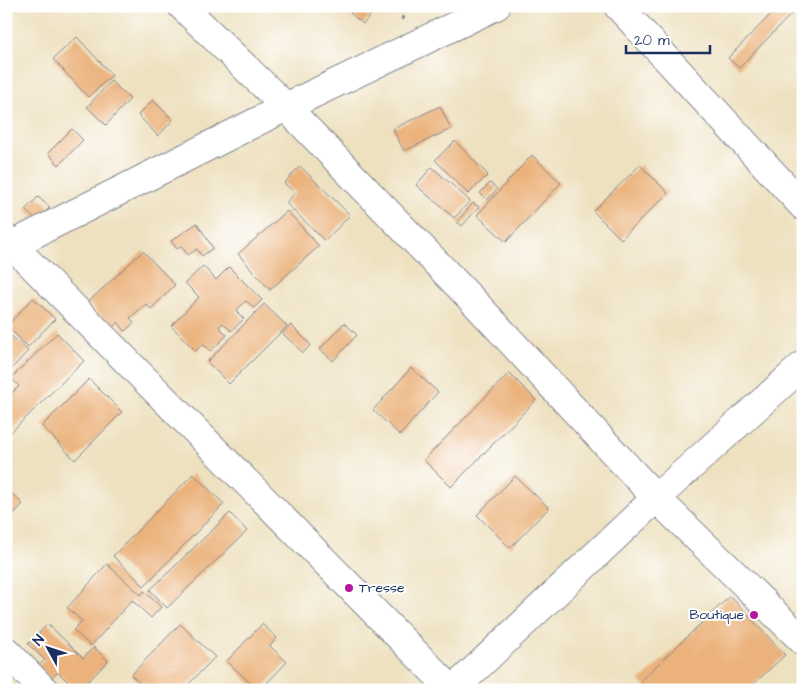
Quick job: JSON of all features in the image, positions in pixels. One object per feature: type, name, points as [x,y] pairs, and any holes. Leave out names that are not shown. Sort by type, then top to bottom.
[{"type":"street","points":[[182,6],[286,107],[478,306],[656,498],[803,641]]},
{"type":"street","points":[[496,6],[8,244],[452,690],[656,498],[803,364]]},
{"type":"street","points":[[618,6],[803,206]]},
{"type":"street","points":[[6,651],[44,690]]},
{"type":"building","points":[[356,6],[372,6],[376,9],[363,24],[350,13]]},
{"type":"building","points":[[779,6],[799,6],[739,68],[728,58]]},
{"type":"building","points":[[77,37],[112,75],[88,97],[53,59]]},
{"type":"building","points":[[111,81],[130,99],[106,125],[87,107]]},
{"type":"building","points":[[153,100],[173,120],[158,136],[138,115]]},
{"type":"building","points":[[440,106],[451,129],[404,151],[393,129]]},
{"type":"building","points":[[72,129],[83,140],[59,165],[48,153]]},
{"type":"building","points":[[455,141],[488,175],[468,194],[435,160]]},
{"type":"building","points":[[532,155],[561,183],[506,242],[477,215]]},
{"type":"building","points":[[640,165],[668,193],[621,239],[593,211]]},
{"type":"building","points":[[300,166],[350,215],[325,241],[286,203],[295,193],[284,183]]},
{"type":"building","points":[[432,167],[470,201],[454,218],[416,185]]},
{"type":"building","points":[[490,183],[497,189],[487,200],[480,193]]},
{"type":"building","points":[[38,197],[50,207],[37,221],[25,210]]},
{"type":"building","points":[[473,203],[479,207],[462,226],[457,222]]},
{"type":"building","points":[[287,211],[319,246],[270,290],[238,254]]},
{"type":"building","points":[[197,223],[213,248],[202,256],[197,249],[188,255],[181,246],[177,249],[171,241]]},
{"type":"building","points":[[143,251],[175,285],[151,309],[146,304],[130,318],[134,323],[125,331],[118,322],[112,328],[88,302]]},
{"type":"building","points":[[203,266],[216,280],[229,267],[262,300],[254,308],[246,301],[236,311],[244,319],[231,331],[223,323],[219,327],[227,335],[211,351],[203,344],[196,351],[171,326],[199,297],[185,283]]},
{"type":"building","points":[[33,298],[55,319],[28,347],[7,326]]},
{"type":"building","points":[[264,304],[287,326],[229,384],[207,362]]},
{"type":"building","points":[[344,323],[357,335],[333,361],[320,349]]},
{"type":"building","points":[[291,325],[311,345],[303,353],[282,333]]},
{"type":"building","points":[[57,333],[84,361],[6,437],[6,399],[19,386],[11,378]]},
{"type":"building","points":[[9,334],[28,351],[6,375],[6,337]]},
{"type":"building","points":[[411,368],[438,392],[400,435],[373,410]]},
{"type":"building","points":[[509,373],[536,400],[451,487],[424,460]]},
{"type":"building","points":[[89,379],[122,412],[75,460],[42,426]]},
{"type":"building","points":[[193,474],[224,504],[144,586],[113,556]]},
{"type":"building","points":[[515,476],[549,508],[510,548],[477,515]]},
{"type":"building","points":[[6,488],[23,504],[6,522]]},
{"type":"building","points":[[230,513],[247,531],[167,608],[150,590]]},
{"type":"building","points":[[107,564],[141,595],[144,591],[161,607],[151,618],[132,600],[91,646],[73,630],[82,621],[67,608]]},
{"type":"building","points":[[730,596],[785,655],[747,690],[648,690],[640,681]]},
{"type":"building","points":[[48,624],[83,658],[94,647],[108,661],[80,690],[76,690],[58,672],[51,679],[38,666],[45,660],[28,644]]},
{"type":"building","points":[[180,624],[215,657],[183,690],[147,690],[131,675]]},
{"type":"building","points":[[262,624],[277,638],[270,646],[287,662],[260,690],[257,690],[227,661]]},
{"type":"place","name":"Tresse","points":[[349,588]]},
{"type":"place","name":"Boutique","points":[[754,615]]}]
